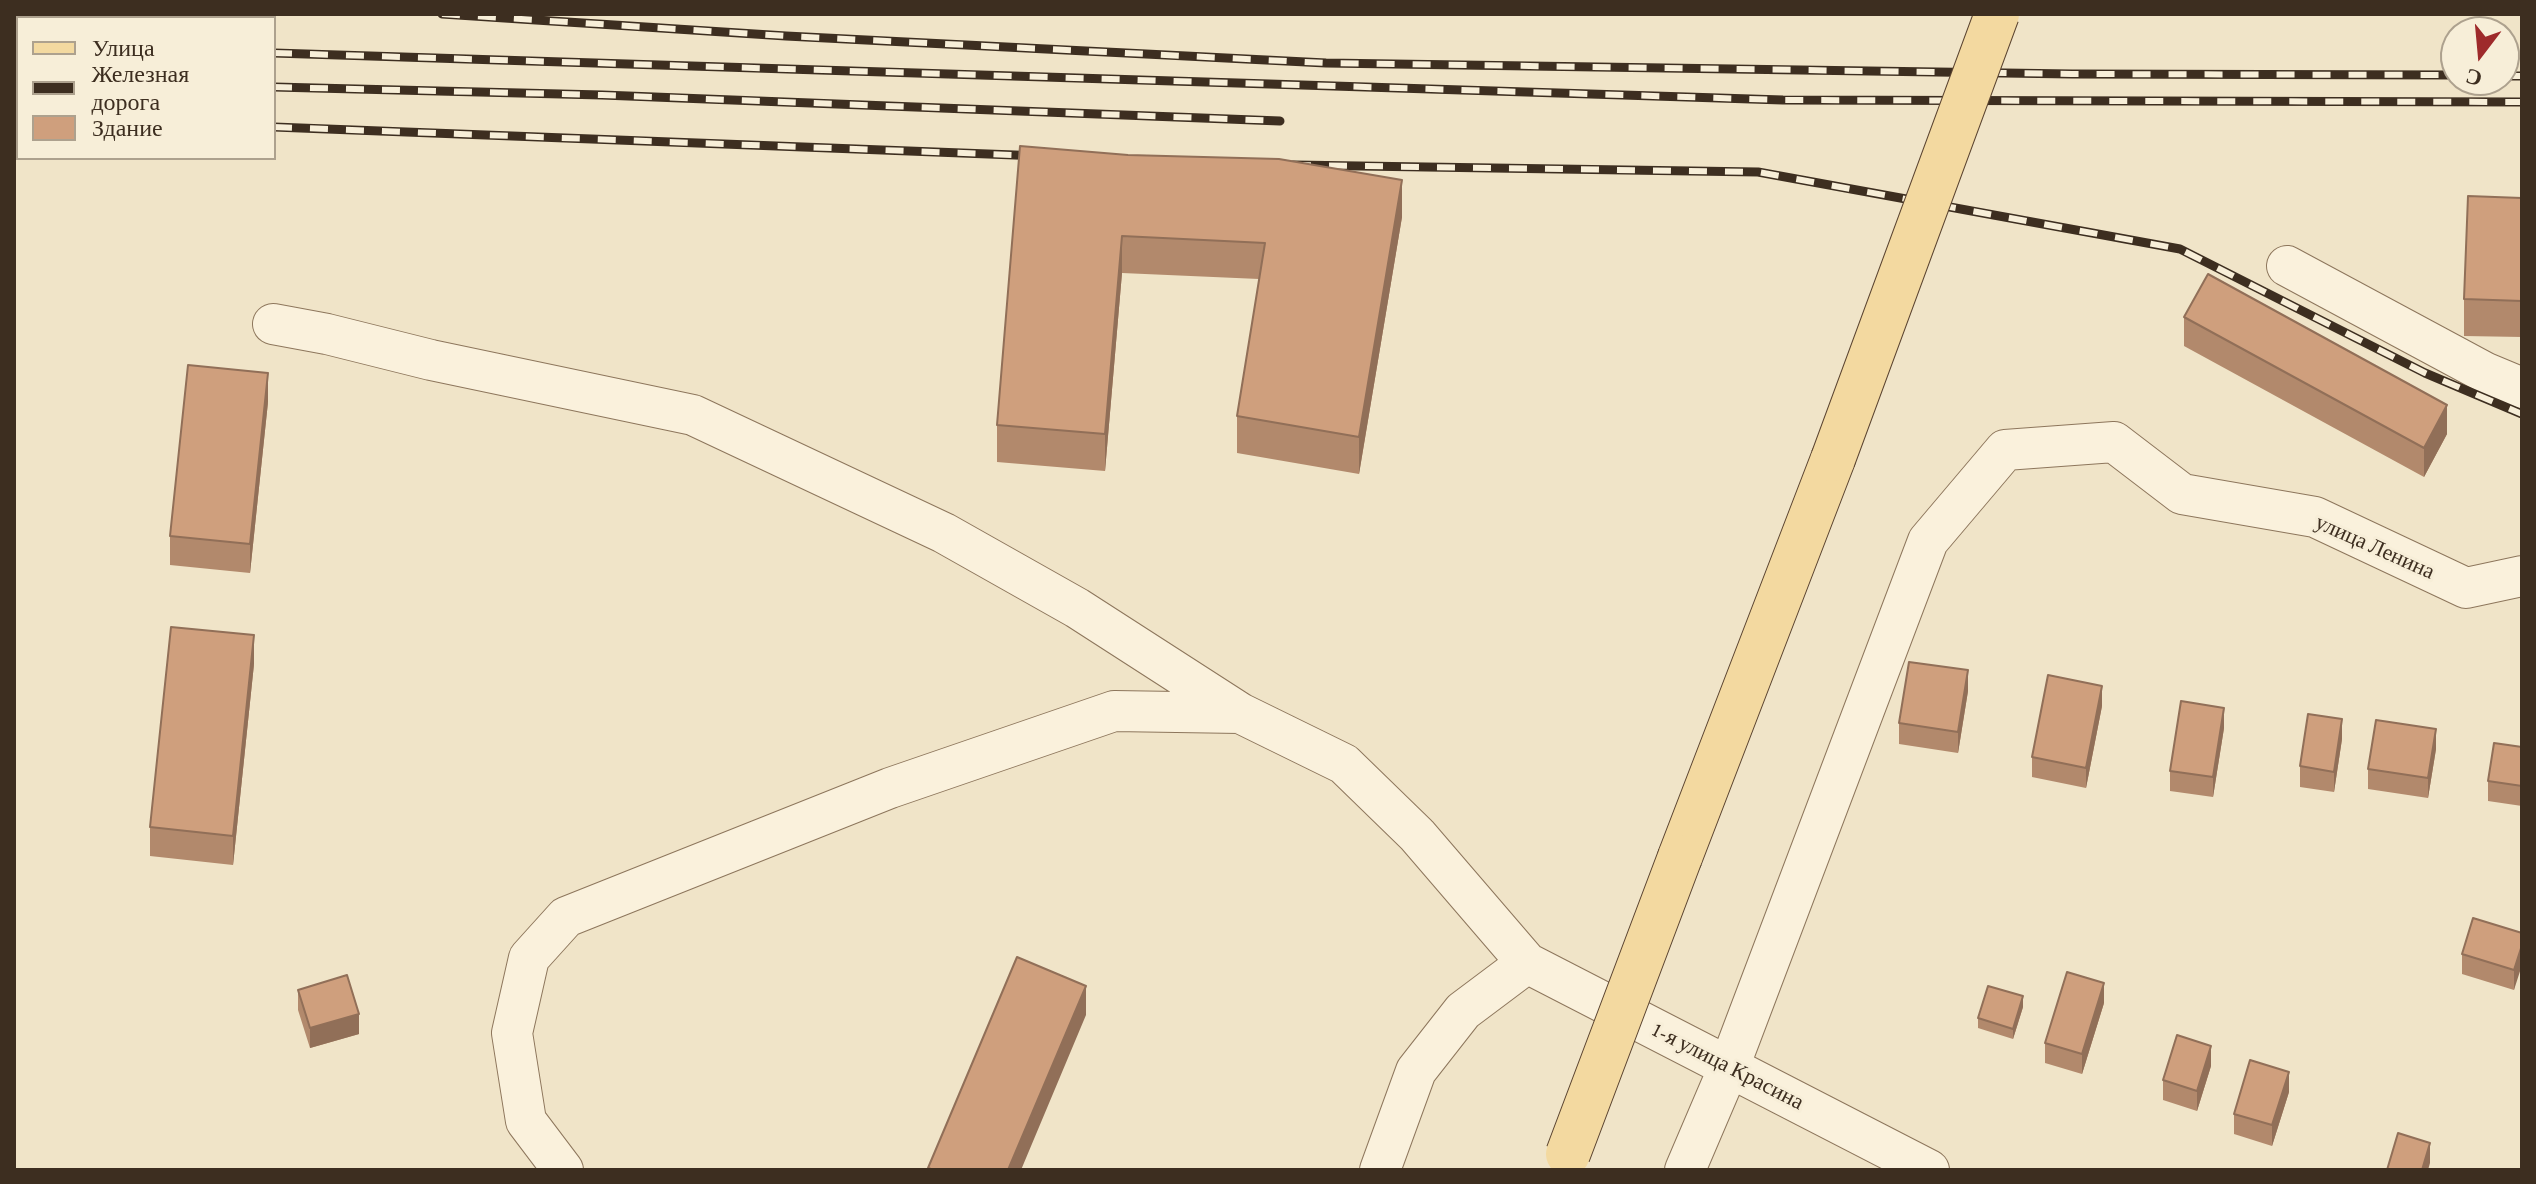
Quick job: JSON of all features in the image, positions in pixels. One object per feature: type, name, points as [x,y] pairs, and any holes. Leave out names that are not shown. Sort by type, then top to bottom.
[{"type":"main road","points":[[1565,1162],[1833,459],[1997,14]]},
{"type":"street","points":[[2287,266],[2486,373],[2522,388]]},
{"type":"street","points":[[273,324],[693,415],[944,533],[1077,608],[1240,713],[1344,764],[1417,835],[1527,963],[1463,1011],[1416,1071],[1380,1170]]},
{"type":"street","name":"улица Ленина","points":[[1729,1067],[1928,541],[2005,450],[2114,442],[2182,494],[2315,517],[2466,588],[2522,576]]},
{"type":"street","points":[[563,1170],[526,1121],[512,1033],[529,958],[566,917],[890,788],[1114,711],[1240,713]]},
{"type":"street","name":"1-я улица Красина","points":[[1527,963],[1925,1169]]},
{"type":"street","points":[[1685,1170],[1729,1067]]},
{"type":"building","points":[[1020,146],[1128,155],[1279,159],[1402,180],[1359,437],[1237,416],[1265,243],[1122,236],[1105,434],[997,425]]},
{"type":"building","points":[[2468,196],[2522,198],[2522,301],[2464,299]]},
{"type":"building","points":[[2208,274],[2447,405],[2424,448],[2184,317]]},
{"type":"building","points":[[188,365],[268,373],[250,544],[170,536]]},
{"type":"building","points":[[171,627],[254,635],[233,836],[150,827]]},
{"type":"building","points":[[1909,662],[1968,670],[1958,732],[1899,723]]},
{"type":"building","points":[[2048,675],[2102,686],[2086,768],[2032,757]]},
{"type":"building","points":[[2181,701],[2224,708],[2213,777],[2170,771]]},
{"type":"building","points":[[2308,714],[2342,719],[2334,772],[2300,766]]},
{"type":"building","points":[[2376,720],[2436,729],[2428,778],[2368,769]]},
{"type":"building","points":[[2494,743],[2522,747],[2522,786],[2488,781]]},
{"type":"building","points":[[2473,918],[2522,933],[2522,945],[2514,970],[2462,954]]},
{"type":"building","points":[[1017,957],[1086,986],[1008,1170],[928,1168]]},
{"type":"building","points":[[2067,972],[2104,983],[2082,1054],[2045,1043]]},
{"type":"building","points":[[347,975],[359,1014],[310,1028],[298,990]]},
{"type":"building","points":[[1988,986],[2023,996],[2013,1029],[1978,1018]]},
{"type":"building","points":[[2177,1035],[2211,1046],[2197,1091],[2163,1080]]},
{"type":"building","points":[[2250,1060],[2289,1072],[2272,1125],[2234,1114]]},
{"type":"building","points":[[2398,1133],[2430,1143],[2422,1170],[2387,1170]]},
{"type":"railway","points":[[442,14],[786,36],[1326,63],[2072,74],[2440,75]]},
{"type":"railway","points":[[276,53],[1783,100],[2522,102]]},
{"type":"railway","points":[[276,87],[602,95],[1280,121]]},
{"type":"railway","points":[[276,127],[1041,156]]},
{"type":"railway","points":[[1293,165],[1758,172],[2180,249],[2425,373],[2522,414]]}]
